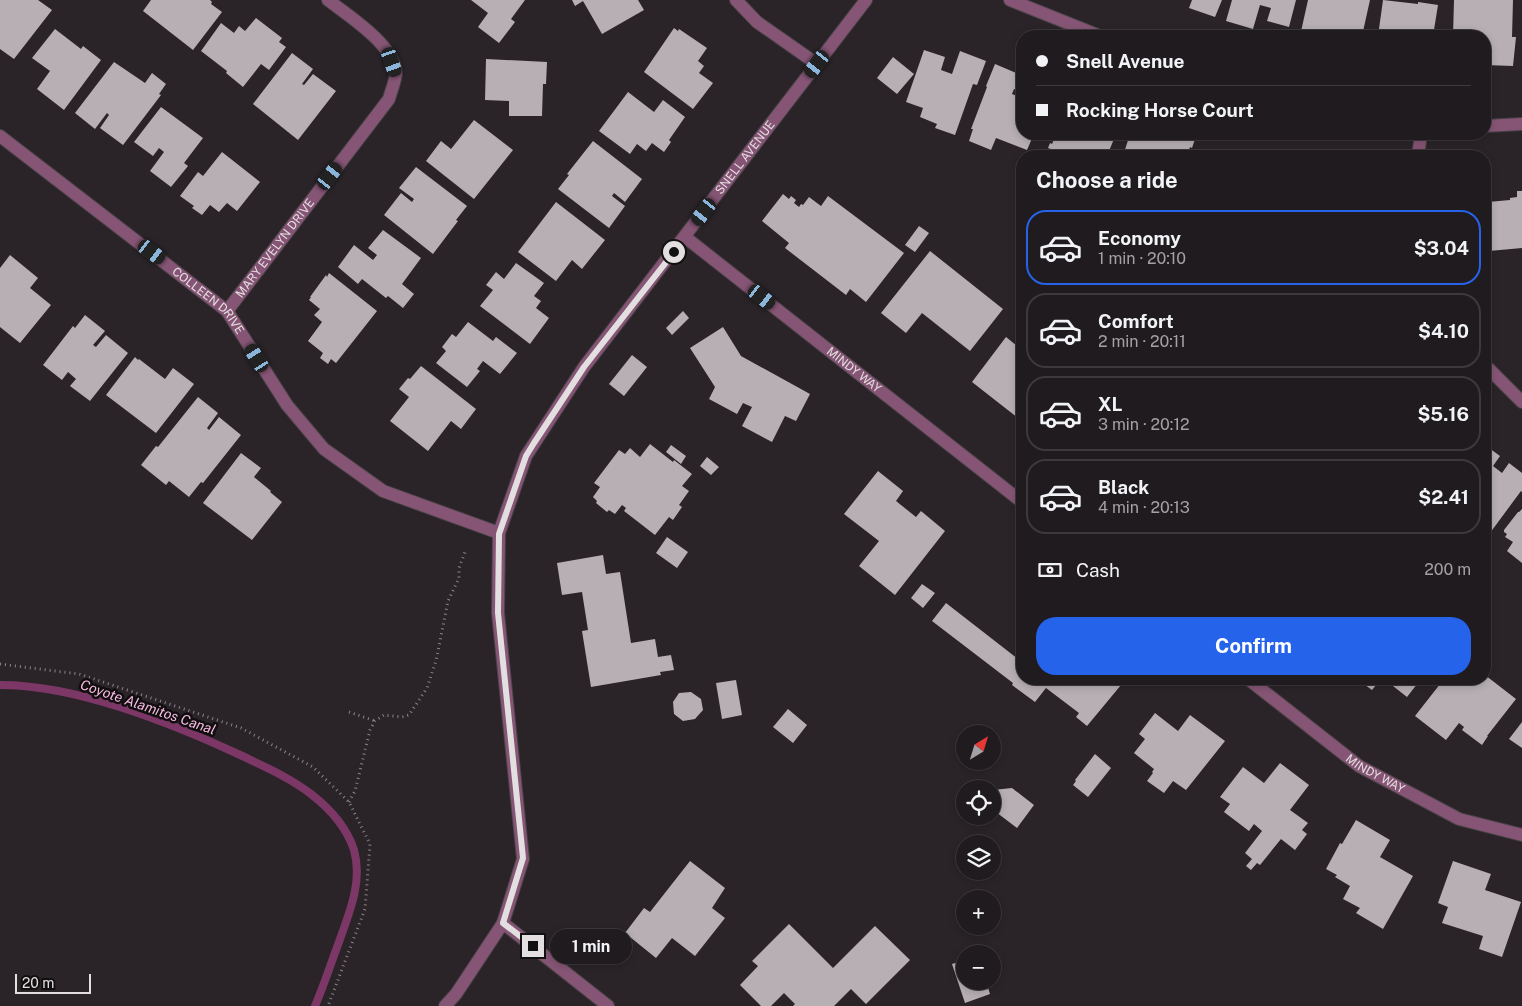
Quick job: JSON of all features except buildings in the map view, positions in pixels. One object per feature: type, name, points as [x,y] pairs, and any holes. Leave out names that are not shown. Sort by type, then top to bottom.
[{"type":"street","name":"MARY EVELYN DRIVE","points":[[227,311],[389,99],[396,73],[388,51],[370,32],[328,0]]},
{"type":"street","points":[[736,0],[757,22],[817,64]]},
{"type":"street","name":"SNELL AVENUE","points":[[445,1006],[456,994],[503,923],[523,858],[498,613],[499,534],[526,456],[584,367],[866,0]]},
{"type":"street","points":[[1010,0],[1085,30]]},
{"type":"street","points":[[1491,126],[1522,124]]},
{"type":"street","name":"COLLEEN DRIVE","points":[[0,136],[227,311],[288,405],[324,449],[383,491],[499,534]]},
{"type":"street","name":"MINDY WAY","points":[[685,237],[1016,497]]},
{"type":"street","points":[[1491,371],[1522,402]]},
{"type":"street","name":"MINDY WAY","points":[[1256,685],[1359,766],[1459,819],[1522,835]]},
{"type":"street","points":[[503,923],[608,1006]]},
{"type":"path","points":[[349,802],[355,790],[374,721],[384,715],[402,717],[409,715],[427,688],[436,662],[448,600],[459,578],[459,568],[465,552]]},
{"type":"path","points":[[0,664],[79,674],[240,728],[313,767],[349,802],[370,844],[365,909],[328,1006]]},
{"type":"path","points":[[349,712],[374,721]]},
{"type":"waterway","name":"Coyote Alamitos Canal","points":[[0,685],[60,691],[91,698],[153,718],[276,772],[311,794],[337,819],[347,834],[354,850],[357,874],[356,886],[351,909],[315,1006]]},
{"type":"route","points":[[533,946],[503,923],[523,858],[498,613],[499,534],[526,456],[534,443],[584,367],[674,252]]}]
